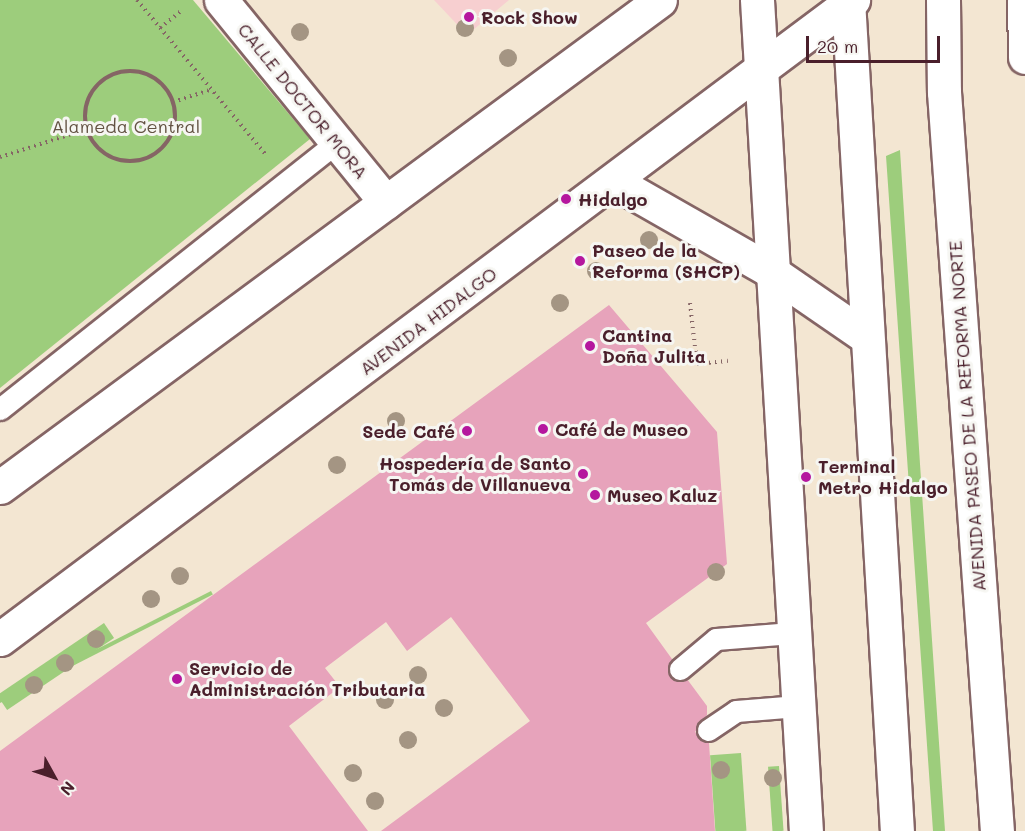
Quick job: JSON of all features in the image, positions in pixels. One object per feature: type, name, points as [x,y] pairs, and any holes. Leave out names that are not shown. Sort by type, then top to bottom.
[{"type":"main road","name":"CALLE DOCTOR MORA","points":[[221,0],[386,202]]},
{"type":"main road","points":[[0,487],[659,0]]},
{"type":"main road","points":[[757,0],[769,270],[806,831]]},
{"type":"main road","name":"AVENIDA PASEO DE LA REFORMA NORTE","points":[[944,0],[945,104],[997,831]]},
{"type":"main road","points":[[1024,0],[1025,57]]},
{"type":"main road","points":[[849,1],[865,336],[897,831]]},
{"type":"main road","name":"AVENIDA HIDALGO","points":[[0,639],[761,73],[849,1]]},
{"type":"main road","points":[[615,182],[769,270],[865,336]]},
{"type":"lane","points":[[0,409],[338,142]]},
{"type":"lane","points":[[680,669],[716,639],[792,633]]},
{"type":"lane","points":[[708,730],[736,711],[798,706]]},
{"type":"path","points":[[137,0],[267,155]]},
{"type":"path","points":[[160,28],[182,10]]},
{"type":"path","points":[[115,73],[150,75],[173,102],[170,139],[140,161],[104,153],[87,129],[89,99],[115,73]]},
{"type":"path","points":[[173,102],[211,90]]},
{"type":"path","points":[[0,157],[87,129]]},
{"type":"path","points":[[690,303],[697,364],[728,361]]},
{"type":"shaded area","name":"Rock Show","points":[[434,0],[509,0],[467,35]]},
{"type":"green space","name":"Alameda Central","points":[[0,0],[193,0],[310,139],[0,388]]},
{"type":"green space","points":[[900,150],[945,831],[933,831],[886,156]]},
{"type":"green space","points":[[211,591],[213,595],[0,703],[0,699]]},
{"type":"green space","points":[[104,623],[114,638],[7,710],[0,700],[0,693]]},
{"type":"green space","points":[[741,753],[746,831],[715,831],[710,755]]},
{"type":"green space","points":[[779,766],[784,831],[773,831],[768,767]]},
{"type":"building","points":[[609,305],[717,432],[727,564],[646,623],[672,659],[670,677],[687,679],[707,706],[707,715],[695,732],[709,743],[715,831],[381,831],[530,721],[451,617],[407,651],[386,622],[325,668],[340,687],[289,726],[368,831],[0,831],[0,751]]},
{"type":"place","name":"Rock Show","points":[[469,17]]},
{"type":"place","name":"Hidalgo","points":[[566,199]]},
{"type":"place","name":"Paseo de la Reforma (SHCP)","points":[[580,261]]},
{"type":"place","name":"Cantina Doña Julita","points":[[590,346]]},
{"type":"place","name":"Café de Museo","points":[[543,429]]},
{"type":"place","name":"Sede Café","points":[[467,431]]},
{"type":"place","name":"Hospedería de Santo Tomás de Villanueva","points":[[583,474]]},
{"type":"place","name":"Terminal Metro Hidalgo","points":[[806,477]]},
{"type":"place","name":"Museo Kaluz","points":[[595,495]]},
{"type":"place","name":"Servicio de Administración Tributaria","points":[[177,679]]}]
